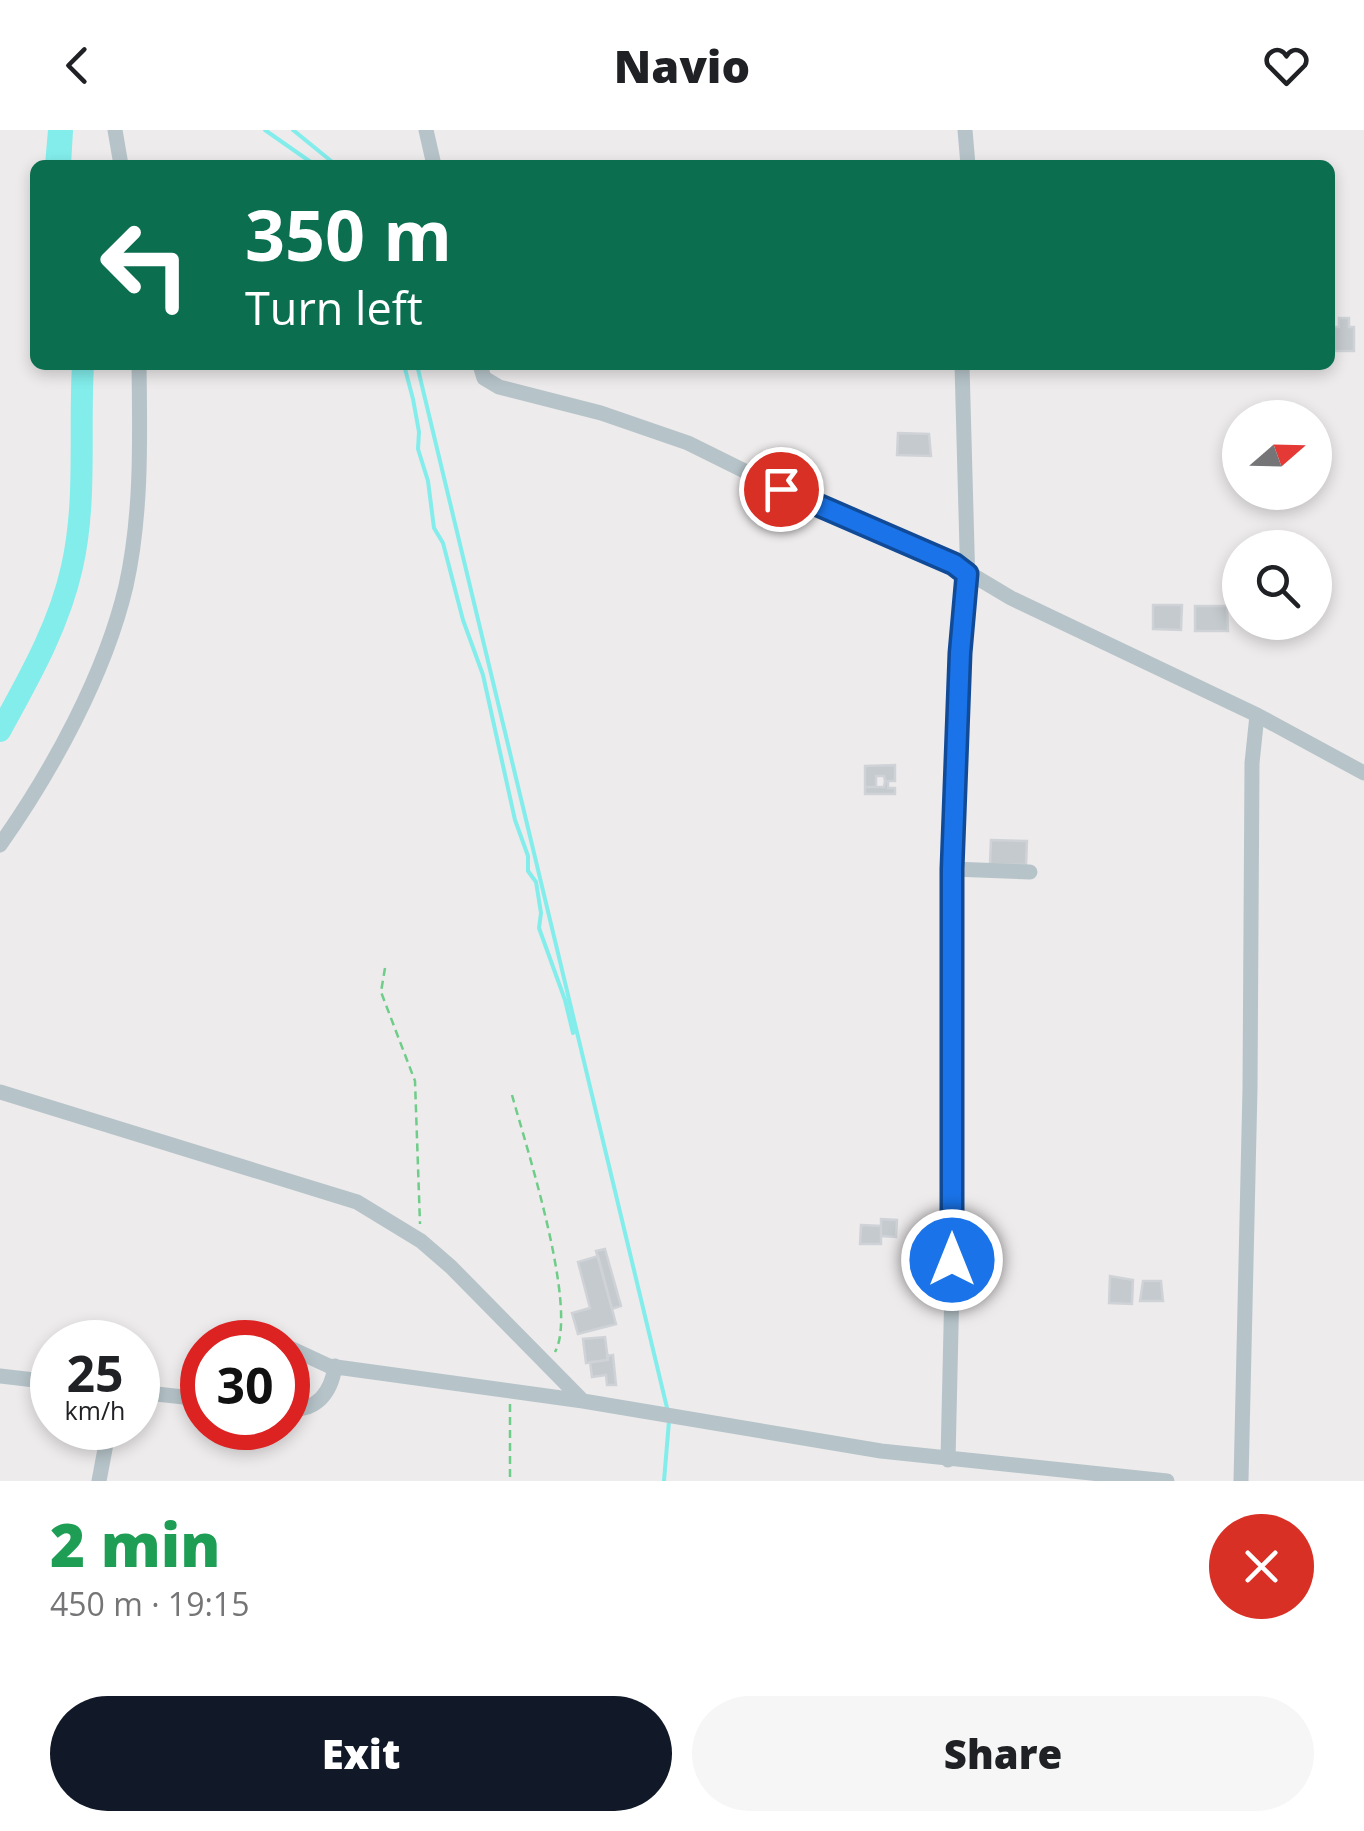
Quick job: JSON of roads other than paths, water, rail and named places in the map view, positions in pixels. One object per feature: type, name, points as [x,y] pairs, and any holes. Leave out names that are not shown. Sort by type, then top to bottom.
[{"type":"street","points":[[115,130],[120,160]]},
{"type":"street","points":[[426,130],[433,160]]},
{"type":"street","points":[[965,130],[968,160]]},
{"type":"street","points":[[0,846],[51,763],[112,636],[135,533],[139,370]]},
{"type":"street","points":[[482,370],[484,378],[499,388],[601,413],[671,436],[954,564],[1011,598],[1257,715],[1364,772]]},
{"type":"street","points":[[948,1460],[952,869],[967,574],[962,370]]},
{"type":"street","points":[[1241,1481],[1250,1108],[1252,763],[1257,715]]},
{"type":"street","points":[[952,869],[1030,872]]},
{"type":"street","points":[[0,1092],[335,1193],[387,1219],[421,1241],[469,1284],[583,1401]]},
{"type":"street","points":[[310,1359],[334,1366],[583,1401],[948,1460],[1167,1481]]},
{"type":"street","points":[[310,1406],[320,1400],[333,1380],[334,1366]]},
{"type":"street","points":[[0,1376],[30,1379]]},
{"type":"street","points":[[99,1481],[105,1450]]},
{"type":"waterway","points":[[47,160],[50,130]]},
{"type":"waterway","points":[[60,160],[62,130]]},
{"type":"waterway","points":[[265,130],[308,160]]},
{"type":"waterway","points":[[293,130],[330,160]]},
{"type":"waterway","points":[[0,731],[51,631],[72,567],[81,492],[83,370]]},
{"type":"waterway","points":[[405,370],[434,528],[443,543],[463,620],[483,675],[515,820],[528,856],[528,871],[536,882],[539,928],[573,1033]]},
{"type":"waterway","points":[[418,370],[668,1412]]},
{"type":"waterway","points":[[664,1481],[669,1421]]}]
